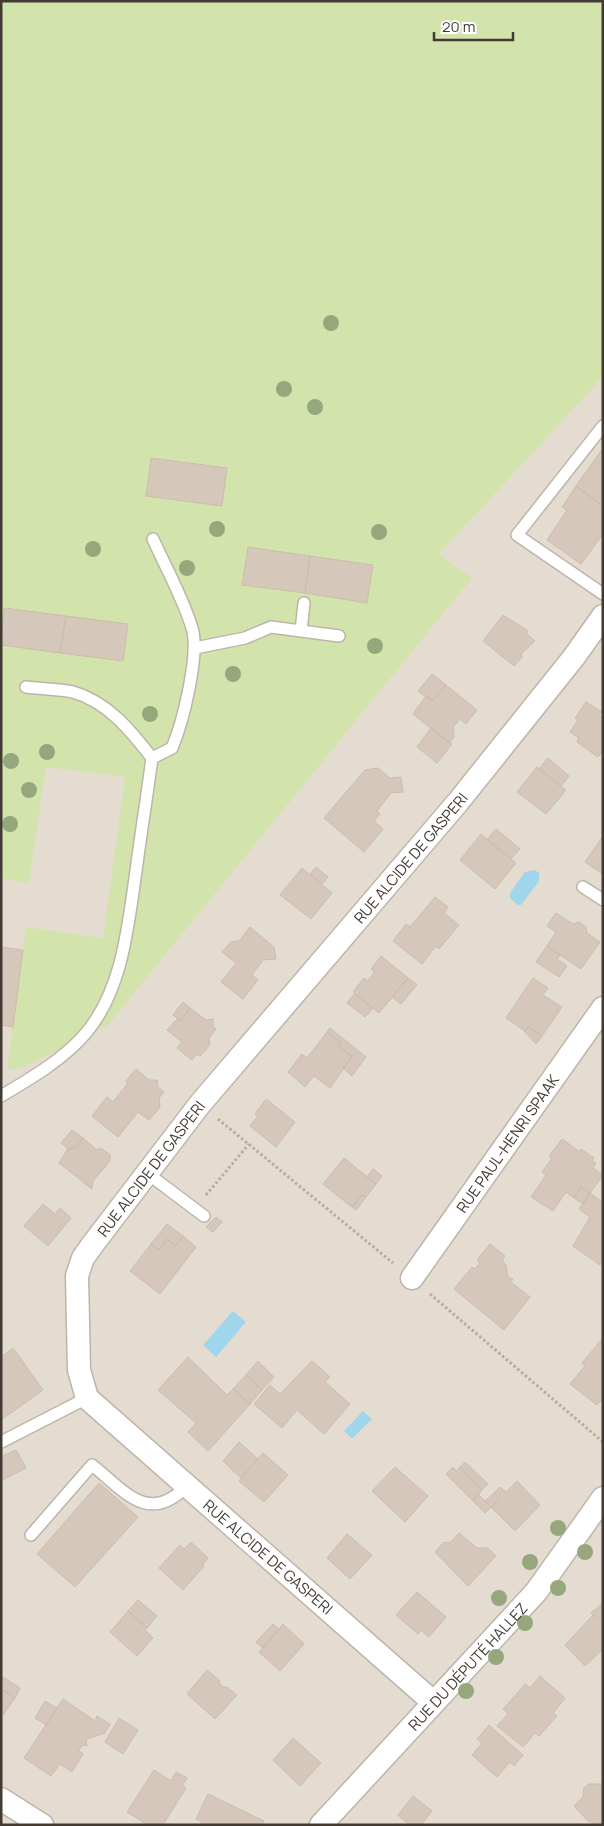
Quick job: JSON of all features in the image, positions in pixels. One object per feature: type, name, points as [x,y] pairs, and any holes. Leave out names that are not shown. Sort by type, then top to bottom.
[{"type":"street","name":"RUE ALCIDE DE GASPERI","points":[[432,1702],[87,1398],[79,1370],[77,1276],[83,1258],[93,1244],[207,1096],[458,802],[574,657],[603,616]]},
{"type":"street","name":"RUE PAUL-HENRI SPAAK","points":[[412,1278],[603,1008]]},
{"type":"street","name":"RUE DU DÉPUTÉ HALLEZ","points":[[321,1825],[432,1702],[536,1592],[601,1504]]},
{"type":"street","points":[[1,1799],[42,1825]]},
{"type":"lane","points":[[603,426],[517,534],[603,594]]},
{"type":"lane","points":[[152,758],[172,748],[182,724],[194,648],[192,629],[153,539]]},
{"type":"lane","points":[[301,631],[304,604]]},
{"type":"lane","points":[[194,648],[245,638],[271,627],[339,636]]},
{"type":"lane","points":[[1,1096],[56,1059],[86,1033],[104,1007],[117,971],[128,927],[152,758],[132,733],[106,707],[73,692],[26,687]]},
{"type":"lane","points":[[582,887],[603,900]]},
{"type":"lane","points":[[147,1173],[204,1216]]},
{"type":"lane","points":[[1,1442],[87,1398]]},
{"type":"lane","points":[[30,1535],[92,1465],[133,1498],[145,1503],[160,1505],[174,1499],[187,1486]]},
{"type":"path","points":[[194,1208],[249,1144]]},
{"type":"shaded area","points":[[1,1],[603,1],[603,1825],[1,1825]]},
{"type":"green space","points":[[1,1],[603,1],[603,377],[439,554],[472,578],[108,1025],[22,1068],[7,1070],[26,927],[103,938],[125,777],[46,767],[29,883],[1,879]]},
{"type":"water","points":[[535,870],[539,873],[539,881],[521,905],[518,905],[510,898],[510,893],[525,872]]},
{"type":"water","points":[[233,1311],[246,1322],[216,1357],[203,1345]]},
{"type":"water","points":[[363,1411],[372,1419],[352,1439],[344,1431]]},
{"type":"building","points":[[603,448],[603,506],[576,486]]},
{"type":"building","points":[[151,458],[227,468],[222,506],[146,496]]},
{"type":"building","points":[[576,486],[603,506],[603,534],[581,564],[547,540],[567,510],[562,507]]},
{"type":"building","points":[[248,547],[310,556],[305,593],[242,585]]},
{"type":"building","points":[[310,556],[373,565],[367,603],[305,593]]},
{"type":"building","points":[[4,608],[66,616],[60,653],[1,645]]},
{"type":"building","points":[[503,615],[527,630],[527,634],[535,641],[521,654],[522,657],[514,666],[483,641]]},
{"type":"building","points":[[66,616],[128,624],[123,661],[60,653]]},
{"type":"building","points":[[432,674],[446,685],[431,700],[418,691]]},
{"type":"building","points":[[446,685],[477,710],[466,724],[460,719],[453,727],[454,737],[449,743],[413,714],[426,696],[431,700],[434,699]]},
{"type":"building","points":[[586,702],[602,712],[599,715],[603,718],[603,755],[601,753],[598,757],[577,742],[579,738],[570,732],[578,720],[575,718]]},
{"type":"building","points":[[431,728],[452,744],[437,763],[417,747]]},
{"type":"building","points":[[548,758],[569,776],[561,786],[539,769]]},
{"type":"building","points":[[537,767],[566,790],[546,814],[517,792]]},
{"type":"building","points":[[378,768],[390,778],[401,777],[403,792],[391,793],[377,811],[380,814],[374,821],[383,829],[364,852],[324,818],[365,770]]},
{"type":"building","points":[[496,829],[520,849],[511,859],[487,840]]},
{"type":"building","points":[[481,834],[516,863],[495,889],[460,860]]},
{"type":"building","points":[[603,836],[603,874],[585,862]]},
{"type":"building","points":[[316,867],[328,877],[322,884],[310,874]]},
{"type":"building","points":[[302,868],[332,893],[311,919],[280,895]]},
{"type":"building","points":[[435,897],[448,907],[444,913],[459,925],[439,949],[436,946],[422,964],[393,941],[406,924],[410,927]]},
{"type":"building","points":[[556,913],[573,924],[579,922],[586,927],[587,933],[600,942],[581,969],[547,946],[556,932],[547,926]]},
{"type":"building","points":[[250,927],[274,947],[276,959],[263,960],[252,975],[258,980],[243,999],[221,982],[236,963],[222,952],[231,942],[239,941]]},
{"type":"building","points":[[547,946],[560,955],[557,959],[567,966],[559,977],[536,962]]},
{"type":"building","points":[[1,947],[23,950],[13,1027],[1,1025]]},
{"type":"building","points":[[381,956],[408,978],[379,1013],[353,992],[364,978],[367,981],[371,977],[374,972],[371,969]]},
{"type":"building","points":[[408,978],[417,985],[401,1004],[392,997]]},
{"type":"building","points":[[533,978],[548,988],[543,995],[562,1007],[542,1036],[528,1027],[525,1031],[506,1018]]},
{"type":"building","points":[[354,994],[373,1008],[365,1017],[347,1003]]},
{"type":"building","points":[[183,1002],[190,1008],[181,1021],[173,1015]]},
{"type":"building","points":[[190,1008],[206,1020],[213,1019],[213,1027],[216,1029],[209,1038],[210,1044],[205,1051],[200,1056],[196,1054],[192,1060],[177,1048],[182,1042],[167,1030],[178,1018],[181,1021]]},
{"type":"building","points":[[528,1027],[542,1036],[536,1044],[524,1031]]},
{"type":"building","points":[[330,1028],[366,1057],[352,1076],[343,1068],[352,1057],[338,1045],[341,1043],[327,1032]]},
{"type":"building","points":[[327,1032],[341,1043],[338,1045],[352,1057],[330,1088],[314,1076],[305,1087],[288,1072],[302,1054],[307,1058]]},
{"type":"building","points":[[136,1069],[149,1080],[157,1080],[158,1087],[164,1092],[159,1098],[160,1107],[149,1120],[138,1112],[118,1137],[92,1116],[107,1097],[113,1102]]},
{"type":"building","points":[[266,1099],[295,1122],[276,1147],[250,1126],[258,1116],[255,1114]]},
{"type":"building","points":[[72,1130],[83,1138],[76,1147],[68,1149],[61,1143]]},
{"type":"building","points":[[83,1138],[97,1150],[101,1148],[110,1155],[110,1161],[93,1181],[92,1189],[59,1163],[68,1149],[76,1147]]},
{"type":"building","points":[[562,1139],[580,1152],[581,1149],[594,1158],[592,1161],[596,1163],[593,1168],[603,1175],[590,1193],[581,1187],[574,1198],[566,1192],[553,1211],[531,1197],[546,1175],[542,1172],[552,1158],[549,1156]]},
{"type":"building","points":[[344,1158],[376,1184],[366,1197],[362,1195],[352,1207],[323,1184]]},
{"type":"building","points":[[373,1169],[382,1176],[376,1184],[367,1177]]},
{"type":"building","points":[[581,1187],[590,1193],[583,1204],[574,1198]]},
{"type":"building","points":[[590,1193],[601,1201],[603,1199],[603,1261],[600,1265],[573,1246],[590,1217],[579,1209]]},
{"type":"building","points":[[362,1195],[366,1197],[356,1210],[352,1207]]},
{"type":"building","points":[[43,1204],[55,1214],[60,1208],[71,1218],[48,1246],[24,1226]]},
{"type":"building","points":[[216,1217],[222,1222],[213,1232],[206,1227]]},
{"type":"building","points":[[167,1224],[183,1236],[175,1246],[167,1239],[159,1250],[151,1244]]},
{"type":"building","points":[[183,1236],[196,1247],[160,1294],[130,1271],[151,1244],[159,1250],[167,1239],[175,1246]]},
{"type":"building","points":[[490,1244],[505,1256],[502,1261],[506,1265],[508,1278],[513,1279],[511,1282],[530,1297],[504,1330],[454,1289],[472,1267],[475,1269],[480,1263],[477,1260]]},
{"type":"building","points":[[602,1339],[603,1398],[597,1405],[570,1384],[585,1366],[582,1363]]},
{"type":"building","points":[[13,1348],[43,1390],[1,1420],[1,1357]]},
{"type":"building","points":[[188,1357],[227,1395],[233,1389],[250,1404],[208,1451],[188,1432],[196,1423],[158,1390]]},
{"type":"building","points":[[258,1361],[274,1377],[262,1390],[246,1375]]},
{"type":"building","points":[[312,1361],[330,1377],[325,1382],[350,1404],[324,1434],[297,1410],[282,1428],[254,1404],[270,1385],[280,1394]]},
{"type":"building","points":[[246,1375],[262,1390],[250,1404],[233,1389]]},
{"type":"building","points":[[239,1442],[258,1459],[241,1478],[223,1461]]},
{"type":"building","points":[[16,1450],[26,1468],[1,1481],[1,1457]]},
{"type":"building","points":[[263,1453],[288,1475],[264,1502],[239,1481]]},
{"type":"building","points":[[465,1462],[488,1484],[482,1490],[460,1467]]},
{"type":"building","points":[[395,1467],[428,1496],[405,1522],[372,1491]]},
{"type":"building","points":[[453,1467],[456,1471],[460,1467],[482,1490],[473,1501],[446,1474]]},
{"type":"building","points":[[517,1481],[540,1505],[515,1531],[491,1507],[500,1499],[494,1493],[500,1487],[506,1492]]},
{"type":"building","points":[[99,1483],[138,1517],[75,1587],[37,1554]]},
{"type":"building","points":[[494,1493],[500,1499],[491,1507],[485,1501]]},
{"type":"building","points":[[478,1494],[491,1507],[485,1513],[473,1501]]},
{"type":"building","points":[[459,1533],[477,1548],[488,1548],[496,1556],[468,1586],[435,1552],[444,1542],[450,1543]]},
{"type":"building","points":[[347,1534],[372,1555],[350,1579],[327,1558]]},
{"type":"building","points":[[191,1542],[208,1558],[202,1565],[204,1566],[183,1590],[159,1568],[180,1545],[184,1549]]},
{"type":"building","points":[[417,1592],[446,1617],[429,1637],[421,1630],[418,1634],[396,1615]]},
{"type":"building","points":[[138,1600],[157,1616],[147,1628],[128,1611]]},
{"type":"building","points":[[603,1603],[603,1620],[600,1617],[598,1619],[591,1613]]},
{"type":"building","points":[[128,1611],[147,1628],[145,1630],[153,1638],[137,1656],[110,1632]]},
{"type":"building","points":[[593,1615],[603,1620],[603,1649],[585,1666],[565,1645]]},
{"type":"building","points":[[273,1624],[279,1629],[263,1648],[256,1642]]},
{"type":"building","points":[[283,1624],[304,1644],[280,1671],[259,1652]]},
{"type":"building","points":[[207,1670],[220,1681],[219,1683],[223,1687],[227,1687],[237,1695],[215,1719],[187,1694]]},
{"type":"building","points":[[1,1676],[20,1688],[15,1698],[1,1689]]},
{"type":"building","points":[[540,1676],[565,1698],[553,1713],[557,1716],[539,1736],[535,1733],[523,1747],[497,1726],[508,1714],[503,1709],[525,1684],[530,1688]]},
{"type":"building","points":[[1,1689],[15,1698],[1,1718]]},
{"type":"building","points":[[63,1699],[95,1721],[97,1716],[110,1724],[105,1733],[86,1739],[87,1746],[82,1745],[79,1751],[83,1754],[72,1772],[60,1764],[51,1776],[24,1758]]},
{"type":"building","points":[[45,1701],[57,1708],[46,1725],[35,1718]]},
{"type":"building","points":[[119,1718],[138,1730],[123,1754],[105,1742]]},
{"type":"building","points":[[489,1725],[523,1755],[514,1766],[510,1762],[497,1777],[472,1755],[482,1743],[477,1739]]},
{"type":"building","points":[[293,1738],[321,1763],[300,1786],[273,1760]]},
{"type":"building","points":[[154,1770],[171,1781],[176,1772],[187,1778],[182,1786],[186,1788],[163,1825],[148,1825],[127,1812]]},
{"type":"building","points":[[589,1784],[603,1784],[603,1822],[600,1825],[588,1821],[574,1806],[583,1797],[584,1788]]},
{"type":"building","points":[[208,1794],[264,1821],[262,1825],[200,1825],[202,1822],[196,1819]]},
{"type":"building","points":[[413,1796],[432,1811],[421,1825],[409,1825],[398,1815]]}]
